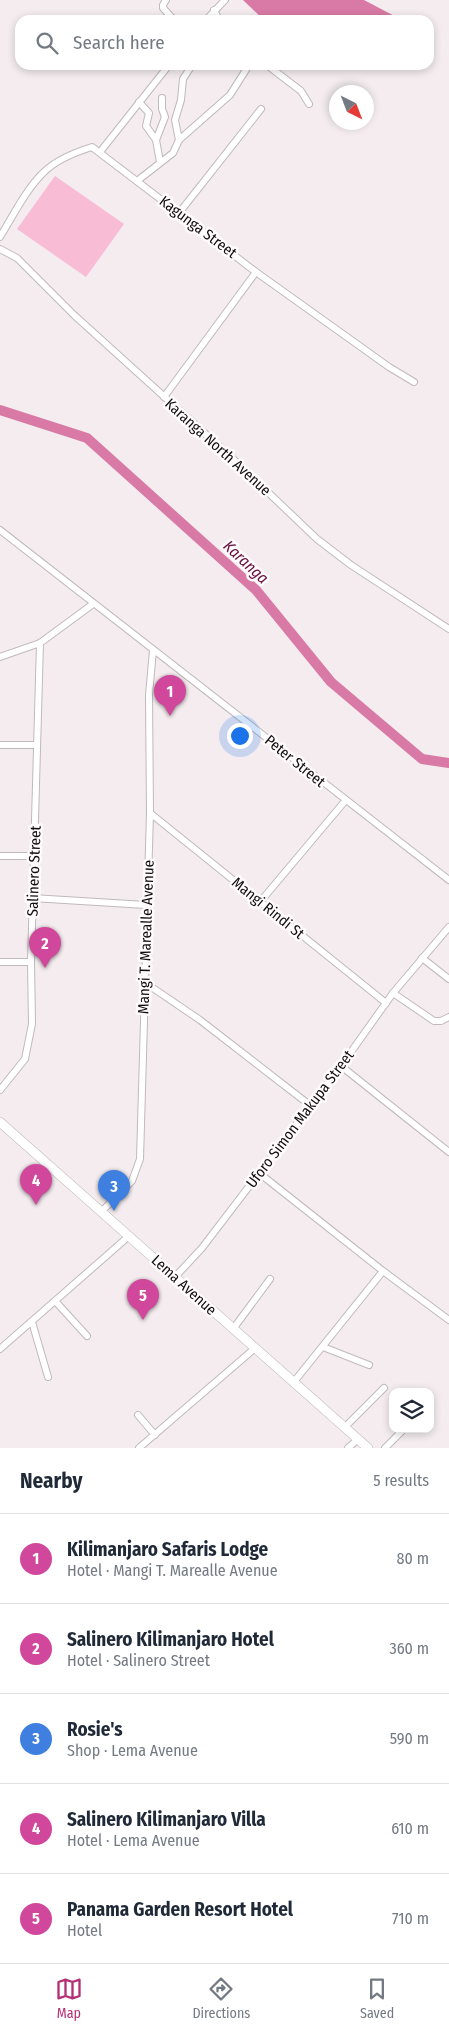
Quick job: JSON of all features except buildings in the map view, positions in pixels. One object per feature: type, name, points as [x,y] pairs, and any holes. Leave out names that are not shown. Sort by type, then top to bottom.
[{"type":"main road","name":"Lema Avenue","points":[[0,1122],[368,1448]]},
{"type":"street","points":[[166,0],[163,8],[169,15]]},
{"type":"street","points":[[210,15],[223,1]]},
{"type":"street","points":[[214,10],[216,15]]},
{"type":"street","points":[[0,237],[34,183],[44,172],[53,165],[84,149],[92,147],[100,152],[166,70]]},
{"type":"street","points":[[179,140],[175,120],[181,100],[183,79],[189,70]]},
{"type":"street","points":[[137,181],[173,153],[179,140],[230,95],[246,70]]},
{"type":"street","points":[[274,70],[301,91],[309,104]]},
{"type":"street","points":[[156,140],[165,117],[162,109],[162,98]]},
{"type":"street","points":[[140,102],[149,113],[146,126],[156,140],[160,162]]},
{"type":"street","points":[[178,213],[261,109]]},
{"type":"street","name":"Kagunga Street","points":[[100,152],[256,272],[381,362],[414,382]]},
{"type":"street","name":"Karanga North Avenue","points":[[0,249],[17,258],[74,315],[331,551],[449,629]]},
{"type":"street","points":[[164,397],[256,272]]},
{"type":"street","name":"Peter Street","points":[[0,530],[93,604],[184,672],[345,801],[449,880]]},
{"type":"street","points":[[0,657],[40,643],[93,604]]},
{"type":"street","name":"Salinero Street","points":[[0,1090],[21,1066],[30,1041],[32,1024],[32,898],[35,856],[40,643]]},
{"type":"street","name":"Mangi T. Marealle Avenue","points":[[102,1211],[132,1180],[140,1159],[150,813],[149,695],[154,650]]},
{"type":"street","points":[[0,745],[37,745]]},
{"type":"street","points":[[260,902],[345,801]]},
{"type":"street","name":"Mangi Rindi St","points":[[150,813],[386,1003]]},
{"type":"street","points":[[0,856],[35,856]]},
{"type":"street","points":[[32,898],[146,906]]},
{"type":"street","name":"Uforo Simon Makupa Street","points":[[174,1277],[202,1248],[341,1066],[393,993],[449,927]]},
{"type":"street","points":[[422,958],[449,979]]},
{"type":"street","points":[[0,962],[31,962]]},
{"type":"street","points":[[144,982],[200,1020],[310,1106]]},
{"type":"street","points":[[393,993],[434,1021],[440,1021],[449,1017]]},
{"type":"street","points":[[341,1066],[449,1152]]},
{"type":"street","points":[[260,1172],[383,1271],[449,1320]]},
{"type":"street","points":[[0,1350],[129,1236]]},
{"type":"street","points":[[293,1383],[383,1271]]},
{"type":"street","points":[[234,1329],[270,1279]]},
{"type":"street","points":[[56,1302],[87,1336]]},
{"type":"street","points":[[32,1322],[48,1376]]},
{"type":"street","points":[[322,1347],[369,1365]]},
{"type":"street","points":[[140,1448],[254,1349]]},
{"type":"street","points":[[344,1428],[384,1388]]},
{"type":"street","points":[[138,1415],[155,1435]]},
{"type":"street","points":[[385,1448],[400,1433]]},
{"type":"street","points":[[348,1448],[358,1439]]},
{"type":"shaded area","points":[[243,0],[364,0],[392,15],[259,15]]},
{"type":"shaded area","points":[[55,176],[124,224],[86,277],[17,229]]},
{"type":"waterway","name":"Karanga","points":[[0,410],[87,438],[256,590],[331,682],[422,759],[449,763]]},
{"type":"place","name":"Kilimanjaro Safaris Lodge","points":[[170,716]]},
{"type":"place","name":"Salinero Kilimanjaro Hotel","points":[[45,968]]},
{"type":"place","name":"Salinero Kilimanjaro Villa","points":[[36,1205]]},
{"type":"place","name":"Rosie's","points":[[114,1211]]},
{"type":"place","name":"Panama Garden Resort Hotel","points":[[143,1320]]}]
